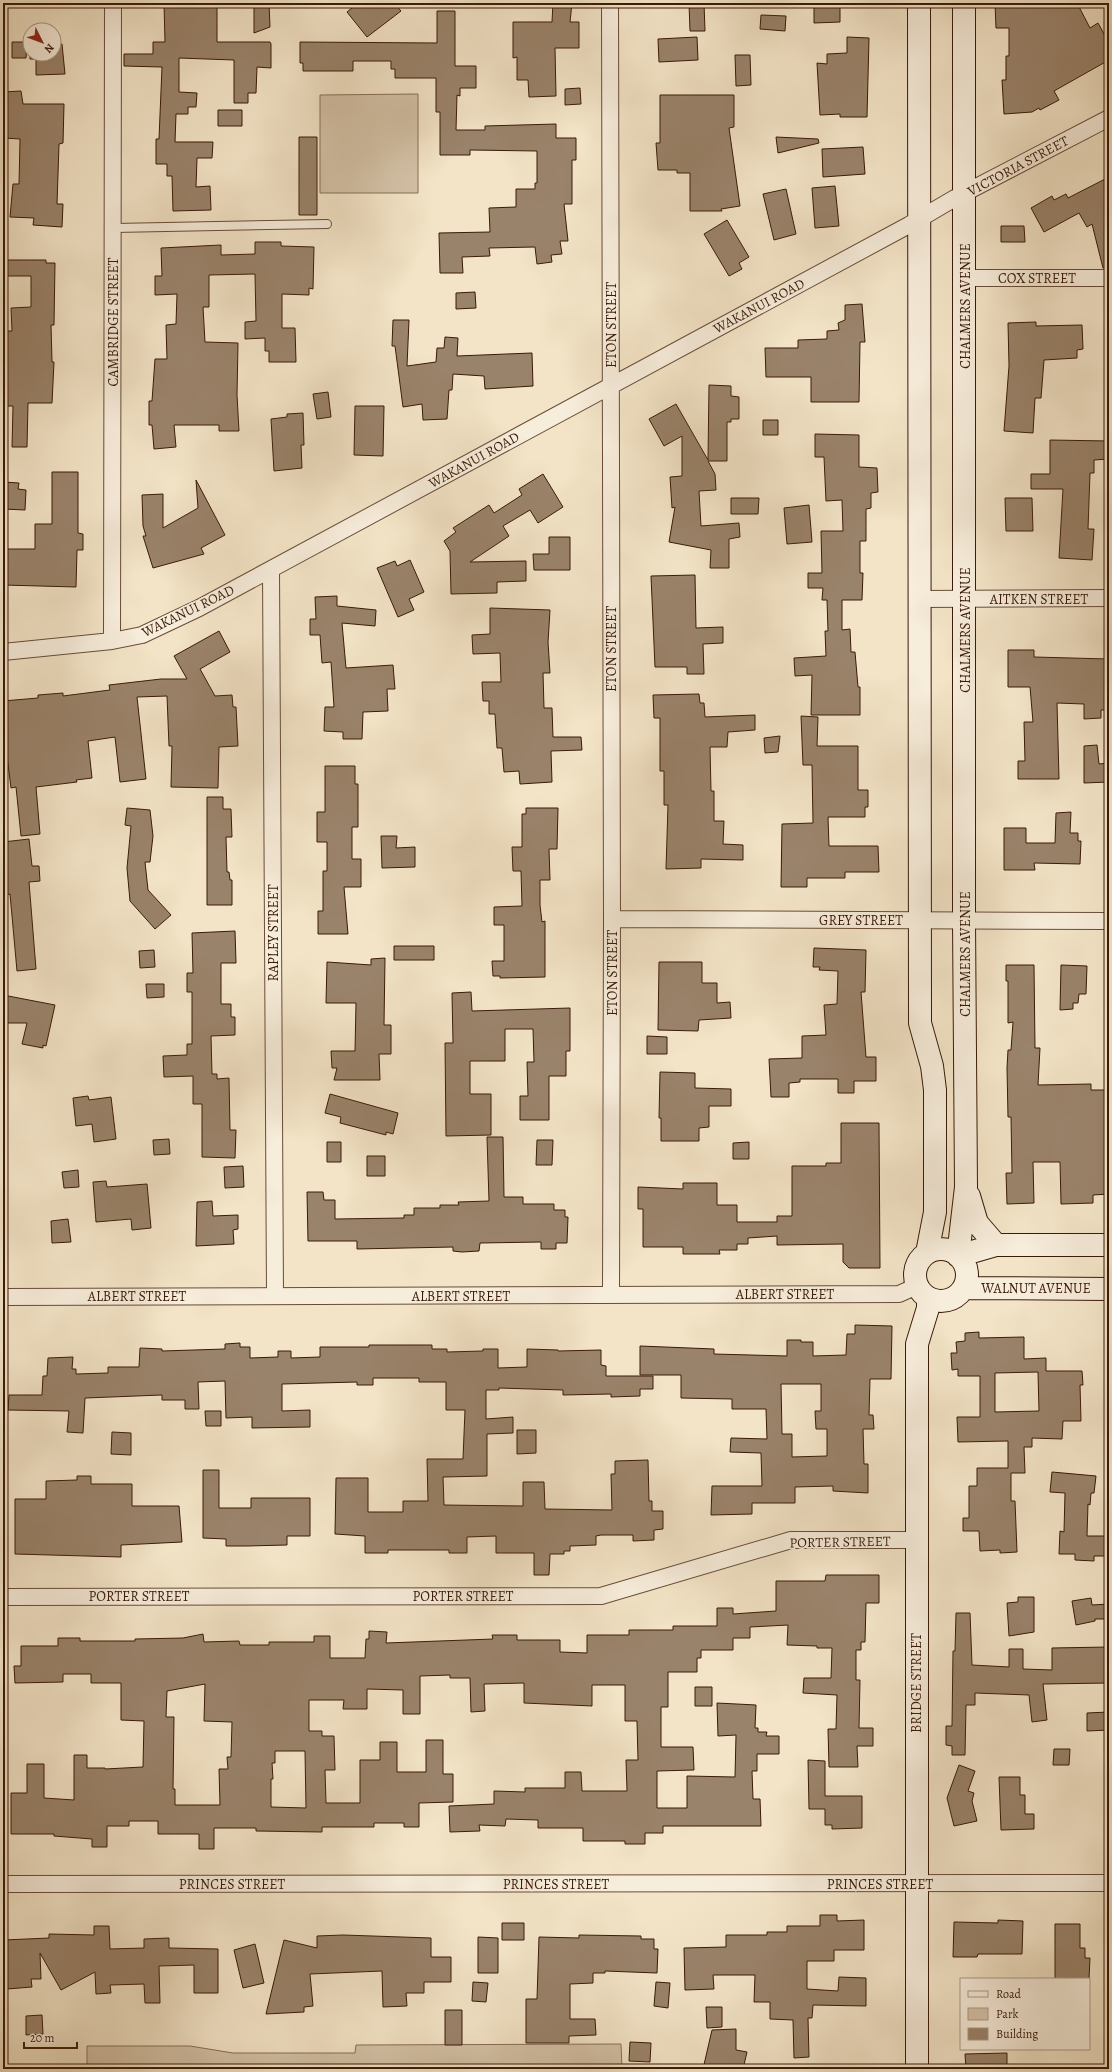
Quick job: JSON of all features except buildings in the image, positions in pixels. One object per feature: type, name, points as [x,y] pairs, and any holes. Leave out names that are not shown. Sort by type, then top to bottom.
[{"type":"street","name":"CAMBRIDGE STREET","points":[[112,641],[114,228],[113,3]]},
{"type":"street","name":"ETON STREET","points":[[610,3],[612,919],[610,1295]]},
{"type":"street","points":[[918,3],[924,217],[920,599],[920,1023],[932,1066],[935,1090],[935,1212],[927,1253],[917,1264],[915,1271],[922,1292],[935,1301],[952,1299],[964,1288],[967,1280],[964,1263],[958,1256],[943,1249],[927,1253]]},
{"type":"street","name":"CHALMERS AVENUE","points":[[958,1256],[966,1187],[964,921],[964,3]]},
{"type":"street","name":"VICTORIA STREET","points":[[924,217],[1109,118]]},
{"type":"street","name":"WAKANUI ROAD","points":[[3,652],[112,641],[142,635],[199,608],[271,570],[924,217]]},
{"type":"street","name":"COX STREET","points":[[965,278],[1109,278]]},
{"type":"street","name":"RAPLEY STREET","points":[[271,570],[275,1296]]},
{"type":"street","name":"AITKEN STREET","points":[[920,599],[1109,598]]},
{"type":"street","name":"GREY STREET","points":[[612,919],[1109,921]]},
{"type":"street","points":[[966,1187],[977,1223],[996,1245]]},
{"type":"street","points":[[958,1256],[996,1245],[1109,1245]]},
{"type":"street","name":"WALNUT AVENUE","points":[[964,1288],[1109,1289]]},
{"type":"street","name":"ALBERT STREET","points":[[3,1297],[899,1294],[922,1292]]},
{"type":"street","name":"BRIDGE STREET","points":[[917,2069],[917,1344],[928,1308],[922,1292]]},
{"type":"street","name":"PORTER STREET","points":[[3,1597],[601,1596],[791,1540],[916,1540]]},
{"type":"street","name":"PRINCES STREET","points":[[3,1884],[1109,1884]]},
{"type":"lane","points":[[114,228],[327,224]]},
{"type":"green space","points":[[418,94],[418,193],[320,193],[320,95]]},
{"type":"green space","points":[[621,2044],[622,2069],[87,2069],[87,2046],[190,2046],[233,2053],[355,2053],[356,2045]]}]
